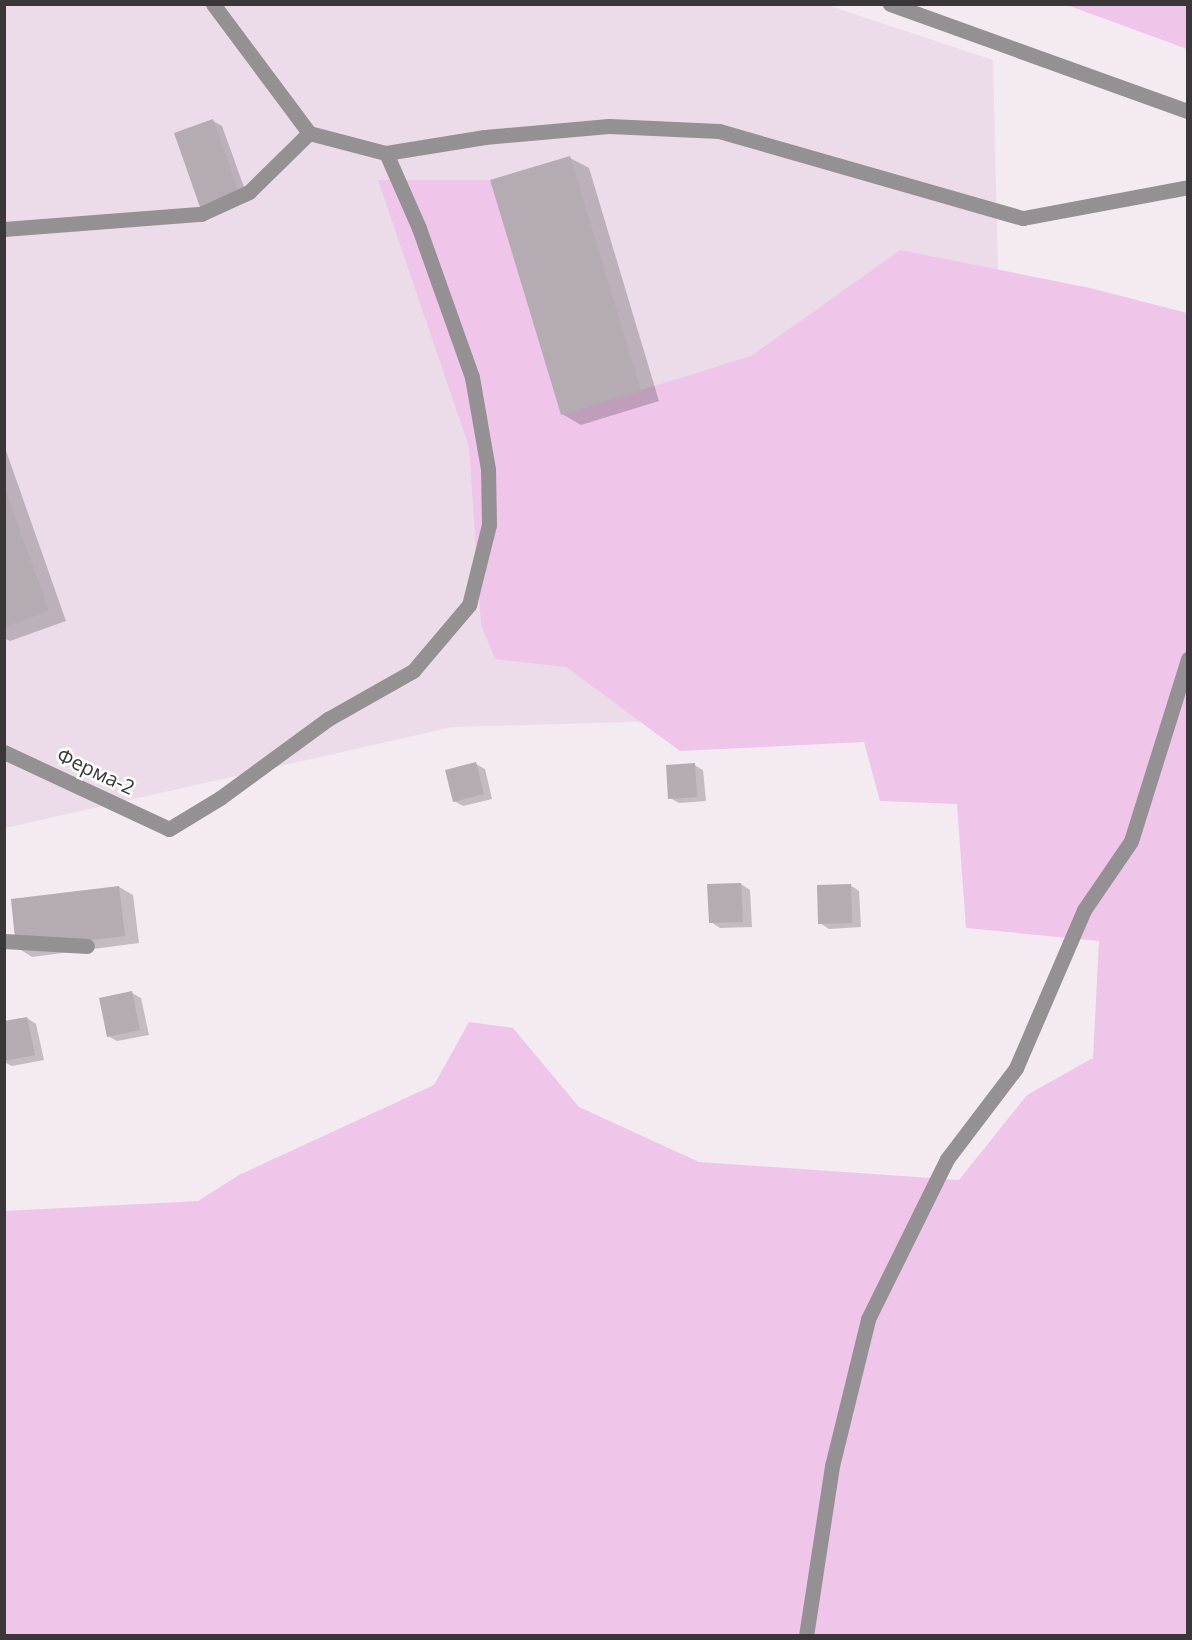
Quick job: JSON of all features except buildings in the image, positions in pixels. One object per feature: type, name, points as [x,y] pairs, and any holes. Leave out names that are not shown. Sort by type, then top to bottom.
[{"type":"street","points":[[213,4],[309,133],[386,153],[485,137],[609,126],[719,132],[1023,218],[1188,187]]},
{"type":"street","points":[[890,4],[1188,111]]},
{"type":"street","points":[[4,229],[201,214],[249,192],[309,133]]},
{"type":"street","name":"Ферма-2","points":[[4,752],[169,829],[220,798],[328,719],[413,671],[469,605],[489,525],[488,469],[471,377],[419,228],[386,153]]},
{"type":"street","points":[[806,1635],[832,1466],[868,1319],[946,1159],[1016,1068],[1084,910],[1131,841],[1188,659]]},
{"type":"street","points":[[4,941],[87,946]]},
{"type":"shaded area","points":[[4,5],[827,5],[993,60],[998,270],[1090,709],[453,727],[5,828]]},
{"type":"shaded area","points":[[1067,5],[1187,5],[1187,49]]},
{"type":"shaded area","points":[[378,180],[490,180],[561,415],[751,356],[900,250],[1090,288],[1187,313],[1187,1635],[5,1636],[5,1211],[198,1201],[239,1175],[434,1085],[469,1022],[513,1028],[579,1107],[699,1162],[959,1180],[1027,1095],[1093,1058],[1099,941],[966,928],[957,804],[880,801],[864,742],[680,751],[566,667],[495,659],[481,625],[469,447]]}]
